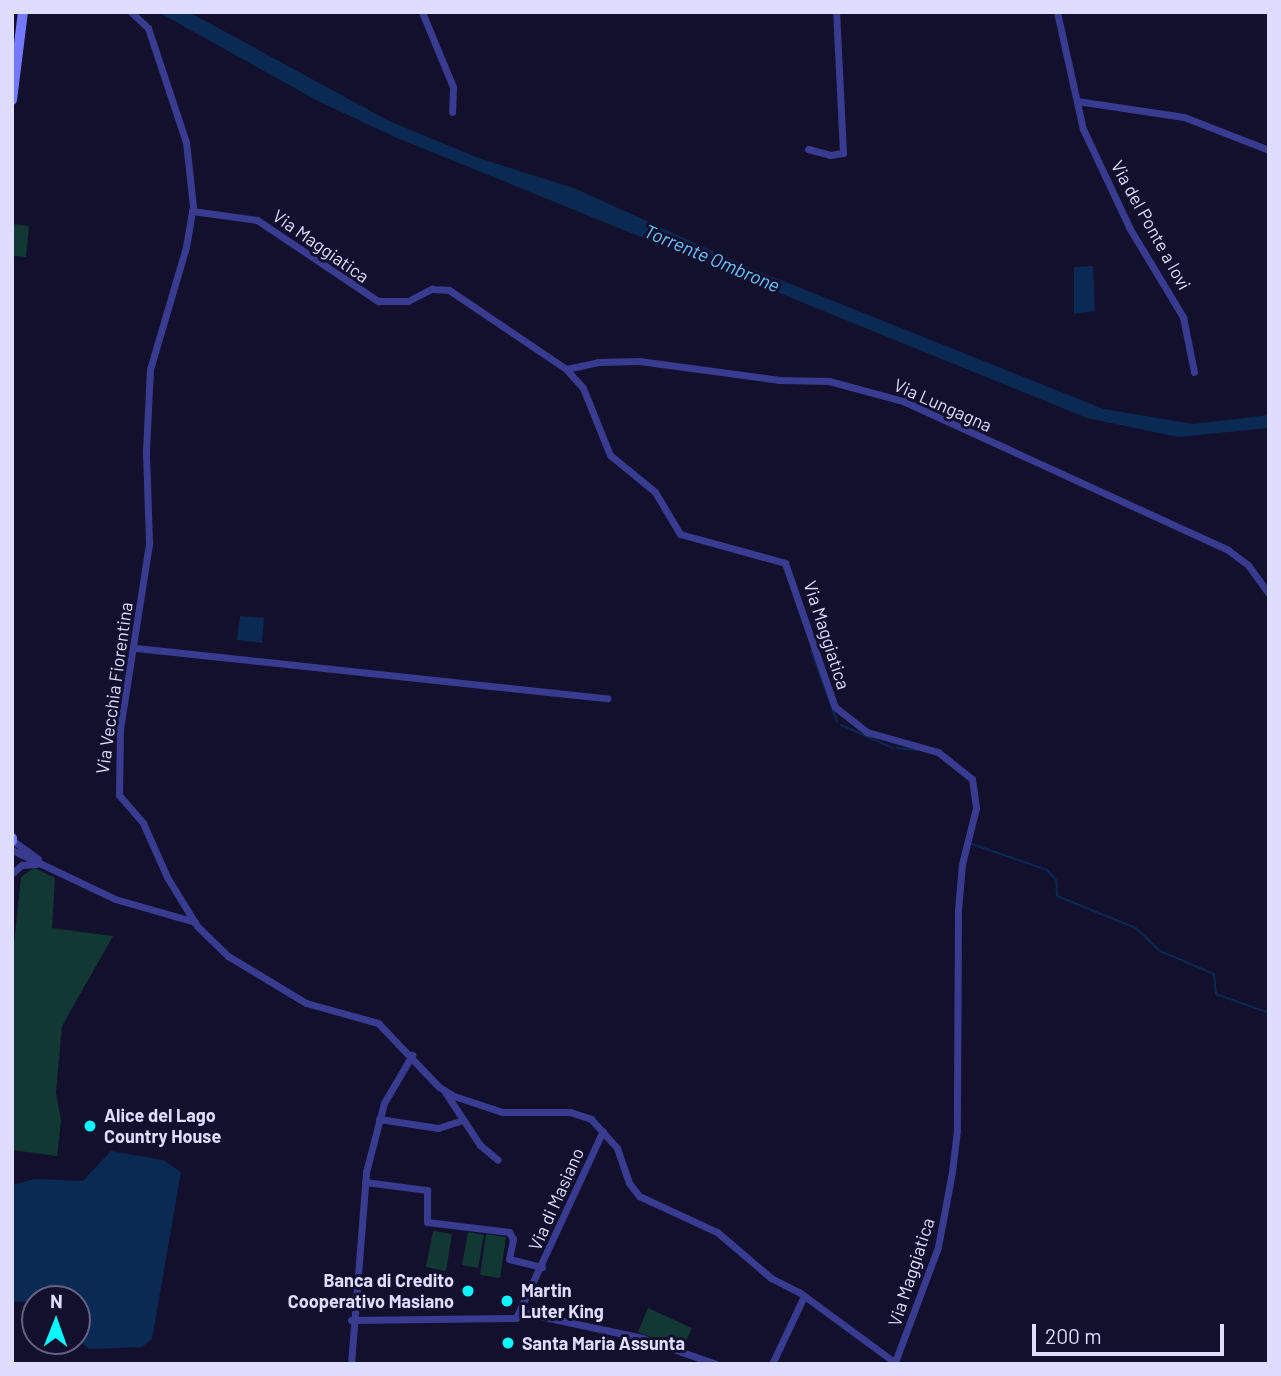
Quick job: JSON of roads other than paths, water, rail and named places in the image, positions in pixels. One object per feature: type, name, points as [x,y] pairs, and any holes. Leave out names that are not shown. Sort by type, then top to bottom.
[{"type":"main road","points":[[12,100],[23,12]]},
{"type":"street","name":"Via Vecchia Fiorentina","points":[[131,12],[148,28],[186,142],[192,211],[150,369],[146,452],[149,544],[136,648],[120,730],[117,789],[143,823],[167,877],[195,922],[239,964],[306,1003],[370,1019],[412,1055],[443,1090],[510,1113],[576,1113],[603,1131],[620,1152],[629,1183],[639,1196],[717,1232],[771,1278],[804,1296],[896,1363]]},
{"type":"street","points":[[422,12],[451,82],[452,112]]},
{"type":"street","points":[[808,149],[830,155],[843,153],[835,12]]},
{"type":"street","name":"Via del Ponte a Iovi","points":[[1057,12],[1085,135],[1130,229],[1183,317],[1194,372]]},
{"type":"street","points":[[1077,101],[1184,117],[1269,150]]},
{"type":"street","name":"Via Maggiatica","points":[[192,211],[257,220],[378,301],[408,302],[432,289],[449,290],[566,369],[583,388],[610,455],[655,492],[680,534],[788,565],[835,707],[874,735],[939,752],[969,775],[976,790],[960,881],[954,1047],[957,1130],[948,1203],[938,1247],[896,1363]]},
{"type":"street","name":"Via Lungagna","points":[[566,369],[598,362],[639,361],[780,380],[829,381],[903,401],[1228,550],[1248,565],[1269,594]]},
{"type":"street","points":[[136,648],[607,698]]},
{"type":"street","points":[[12,840],[58,874]]},
{"type":"street","points":[[12,850],[122,902],[195,922]]},
{"type":"street","points":[[12,873],[25,864],[38,864]]},
{"type":"street","points":[[351,1364],[351,1320],[365,1182],[379,1119],[412,1055]]},
{"type":"street","points":[[443,1090],[482,1148],[498,1160]]},
{"type":"street","points":[[451,1125],[454,1106]]},
{"type":"street","points":[[379,1119],[438,1128],[463,1120]]},
{"type":"street","name":"Via di Masiano","points":[[521,1312],[603,1131]]},
{"type":"street","points":[[365,1182],[428,1189],[427,1222],[509,1232],[513,1239],[509,1259],[542,1267]]},
{"type":"street","points":[[772,1364],[804,1296]]},
{"type":"street","points":[[351,1320],[464,1315],[506,1321],[521,1312],[642,1338],[716,1364]]},
{"type":"water","name":"Torrente Ombrone","points":[[158,12],[189,12],[389,121],[476,157],[576,189],[748,267],[1104,409],[1193,424],[1269,415],[1269,428],[1178,437],[1087,418],[397,138],[316,100]]},
{"type":"water","points":[[1093,266],[1095,311],[1074,314],[1074,267]]},
{"type":"water","points":[[240,616],[264,618],[262,643],[237,640]]},
{"type":"water","points":[[111,1151],[163,1160],[181,1172],[152,1339],[142,1347],[91,1349],[91,1285],[21,1285],[21,1302],[12,1302],[12,1185],[34,1179],[83,1181]]},
{"type":"waterway","points":[[811,650],[837,722]]},
{"type":"waterway","points":[[841,725],[893,748]]},
{"type":"waterway","points":[[897,748],[917,750]]},
{"type":"waterway","points":[[972,844],[1047,870],[1056,880],[1057,896],[1136,928],[1160,951],[1214,974],[1216,994],[1269,1013]]},
{"type":"place","name":"Alice del Lago Country House","points":[[90,1126]]},
{"type":"place","name":"Banca di Credito Cooperativo Masiano","points":[[468,1291]]},
{"type":"place","name":"Martin Luter King","points":[[507,1301]]},
{"type":"place","name":"Santa Maria Assunta","points":[[508,1343]]}]
